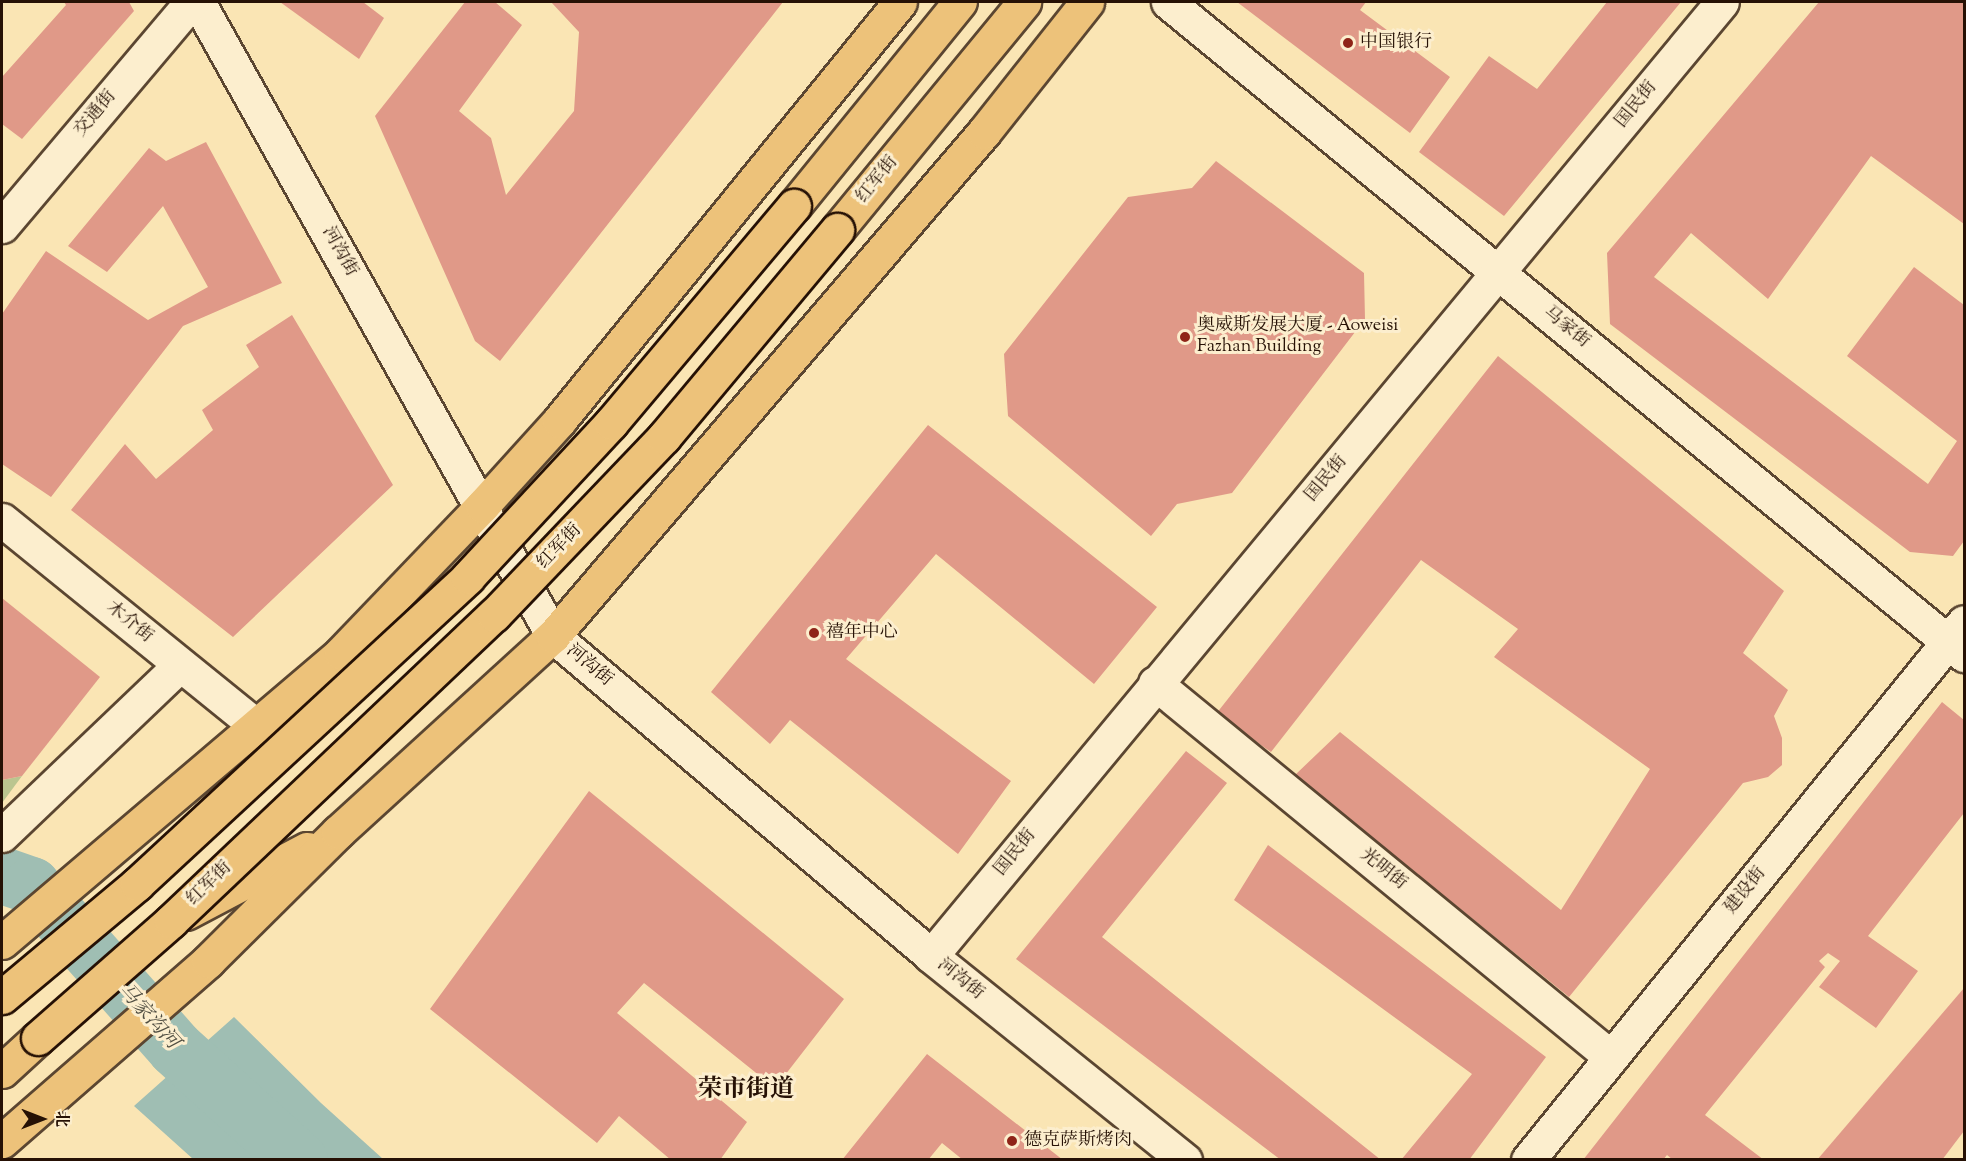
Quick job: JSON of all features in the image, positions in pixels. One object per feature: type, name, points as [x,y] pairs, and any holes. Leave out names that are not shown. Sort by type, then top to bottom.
[{"type":"main road","points":[[2,942],[340,653],[482,506],[559,421],[900,2]]},
{"type":"main road","points":[[2,997],[137,884],[417,626],[520,523],[611,423],[794,206],[960,2]]},
{"type":"main road","name":"红军街","points":[[2,1071],[171,921],[494,615],[614,492],[837,230],[1024,2]]},
{"type":"main road","points":[[2,1141],[208,961],[338,832],[553,636],[984,132],[1087,2]]},
{"type":"main road","points":[[894,161],[984,132]]},
{"type":"main road","points":[[137,884],[256,726]]},
{"type":"main road","points":[[171,921],[338,832]]},
{"type":"street","name":"交通街","points":[[2,226],[191,2]]},
{"type":"street","name":"河沟街","points":[[198,2],[553,636],[932,956],[1185,1160]]},
{"type":"street","name":"马家街","points":[[1168,2],[1499,273],[1959,640]]},
{"type":"street","name":"国民街","points":[[932,956],[1155,683],[1499,273],[1722,2]]},
{"type":"street","name":"木介街","points":[[2,520],[256,726]]},
{"type":"street","name":"建设街","points":[[1528,1160],[1611,1057],[1959,640]]},
{"type":"street","points":[[2,835],[180,665]]},
{"type":"street","name":"光明街","points":[[1155,683],[1611,1057]]},
{"type":"green space","points":[[22,776],[2,803],[2,780]]},
{"type":"water","points":[[234,1017],[321,1103],[383,1159],[193,1159],[134,1106]]},
{"type":"building","points":[[64,2],[129,2],[134,11],[22,139],[2,124],[2,77],[66,5]]},
{"type":"building","points":[[280,2],[363,2],[384,18],[359,59]]},
{"type":"building","points":[[465,2],[495,2],[522,25],[459,111],[491,138],[506,195],[574,111],[579,32],[551,2],[783,2],[500,361],[475,341],[375,116]]},
{"type":"building","name":"中国银行","points":[[1237,2],[1366,2],[1360,10],[1450,77],[1410,133]]},
{"type":"building","points":[[1607,2],[1681,2],[1504,216],[1419,152],[1489,56],[1537,89]]},
{"type":"building","points":[[1819,2],[1964,2],[1964,224],[1871,156],[1768,299],[1691,233],[1654,277],[1928,484],[1957,441],[1847,356],[1914,267],[1964,305],[1964,541],[1953,556],[1910,552],[1610,324],[1607,253]]},
{"type":"building","points":[[206,142],[282,283],[183,326],[51,497],[2,464],[2,314],[46,251],[148,320],[208,287],[163,206],[107,272],[68,246],[149,148],[166,161]]},
{"type":"building","name":"奥威斯发展大厦 - Aoweisi Fazhan Building","points":[[1216,161],[1364,273],[1365,319],[1232,493],[1177,504],[1151,536],[1008,416],[1004,354],[1128,197],[1192,188]]},
{"type":"building","points":[[292,315],[393,485],[233,637],[71,510],[125,444],[156,479],[213,430],[202,410],[259,367],[246,345]]},
{"type":"building","points":[[1498,356],[1784,591],[1743,653],[1788,690],[1774,716],[1782,738],[1782,765],[1768,777],[1743,783],[1569,997],[1295,775],[1340,732],[1561,910],[1650,769],[1494,657],[1518,629],[1421,560],[1271,752],[1216,714]]},
{"type":"building","name":"禧年中心","points":[[928,425],[1157,607],[1094,684],[936,554],[846,659],[1011,781],[958,854],[790,720],[770,744],[711,692]]},
{"type":"building","points":[[2,598],[100,677],[22,776],[2,780]]},
{"type":"building","points":[[1942,702],[1964,720],[1964,813],[1868,936],[1918,971],[1876,1028],[1819,987],[1840,961],[1828,953],[1819,961],[1825,967],[1705,1115],[1764,1160],[1673,1160],[1667,1155],[1663,1160],[1583,1160]]},
{"type":"building","points":[[1186,751],[1227,783],[1102,937],[1381,1160],[1281,1160],[1016,959]]},
{"type":"building","points":[[589,791],[844,999],[775,1088],[644,983],[617,1013],[747,1122],[720,1160],[671,1160],[619,1116],[597,1143],[430,1009]]},
{"type":"building","points":[[1268,845],[1546,1057],[1469,1160],[1401,1160],[1472,1074],[1234,900]]},
{"type":"building","points":[[1964,988],[1964,1131],[1942,1160],[1817,1160]]},
{"type":"building","points":[[927,1054],[1063,1160],[963,1160],[942,1143],[928,1160],[842,1160]]},
{"type":"waterway","name":"马家沟河","points":[[2,875],[31,885],[175,1048],[299,1160]]},
{"type":"place","name":"中国银行","points":[[1348,43]]},
{"type":"place","name":"奥威斯发展大厦 - Aoweisi Fazhan Building","points":[[1185,337]]},
{"type":"place","name":"禧年中心","points":[[814,633]]},
{"type":"place","name":"德克萨斯烤肉","points":[[1012,1141]]},
{"type":"district","name":"荣市街道","points":[[746,1091]]}]
